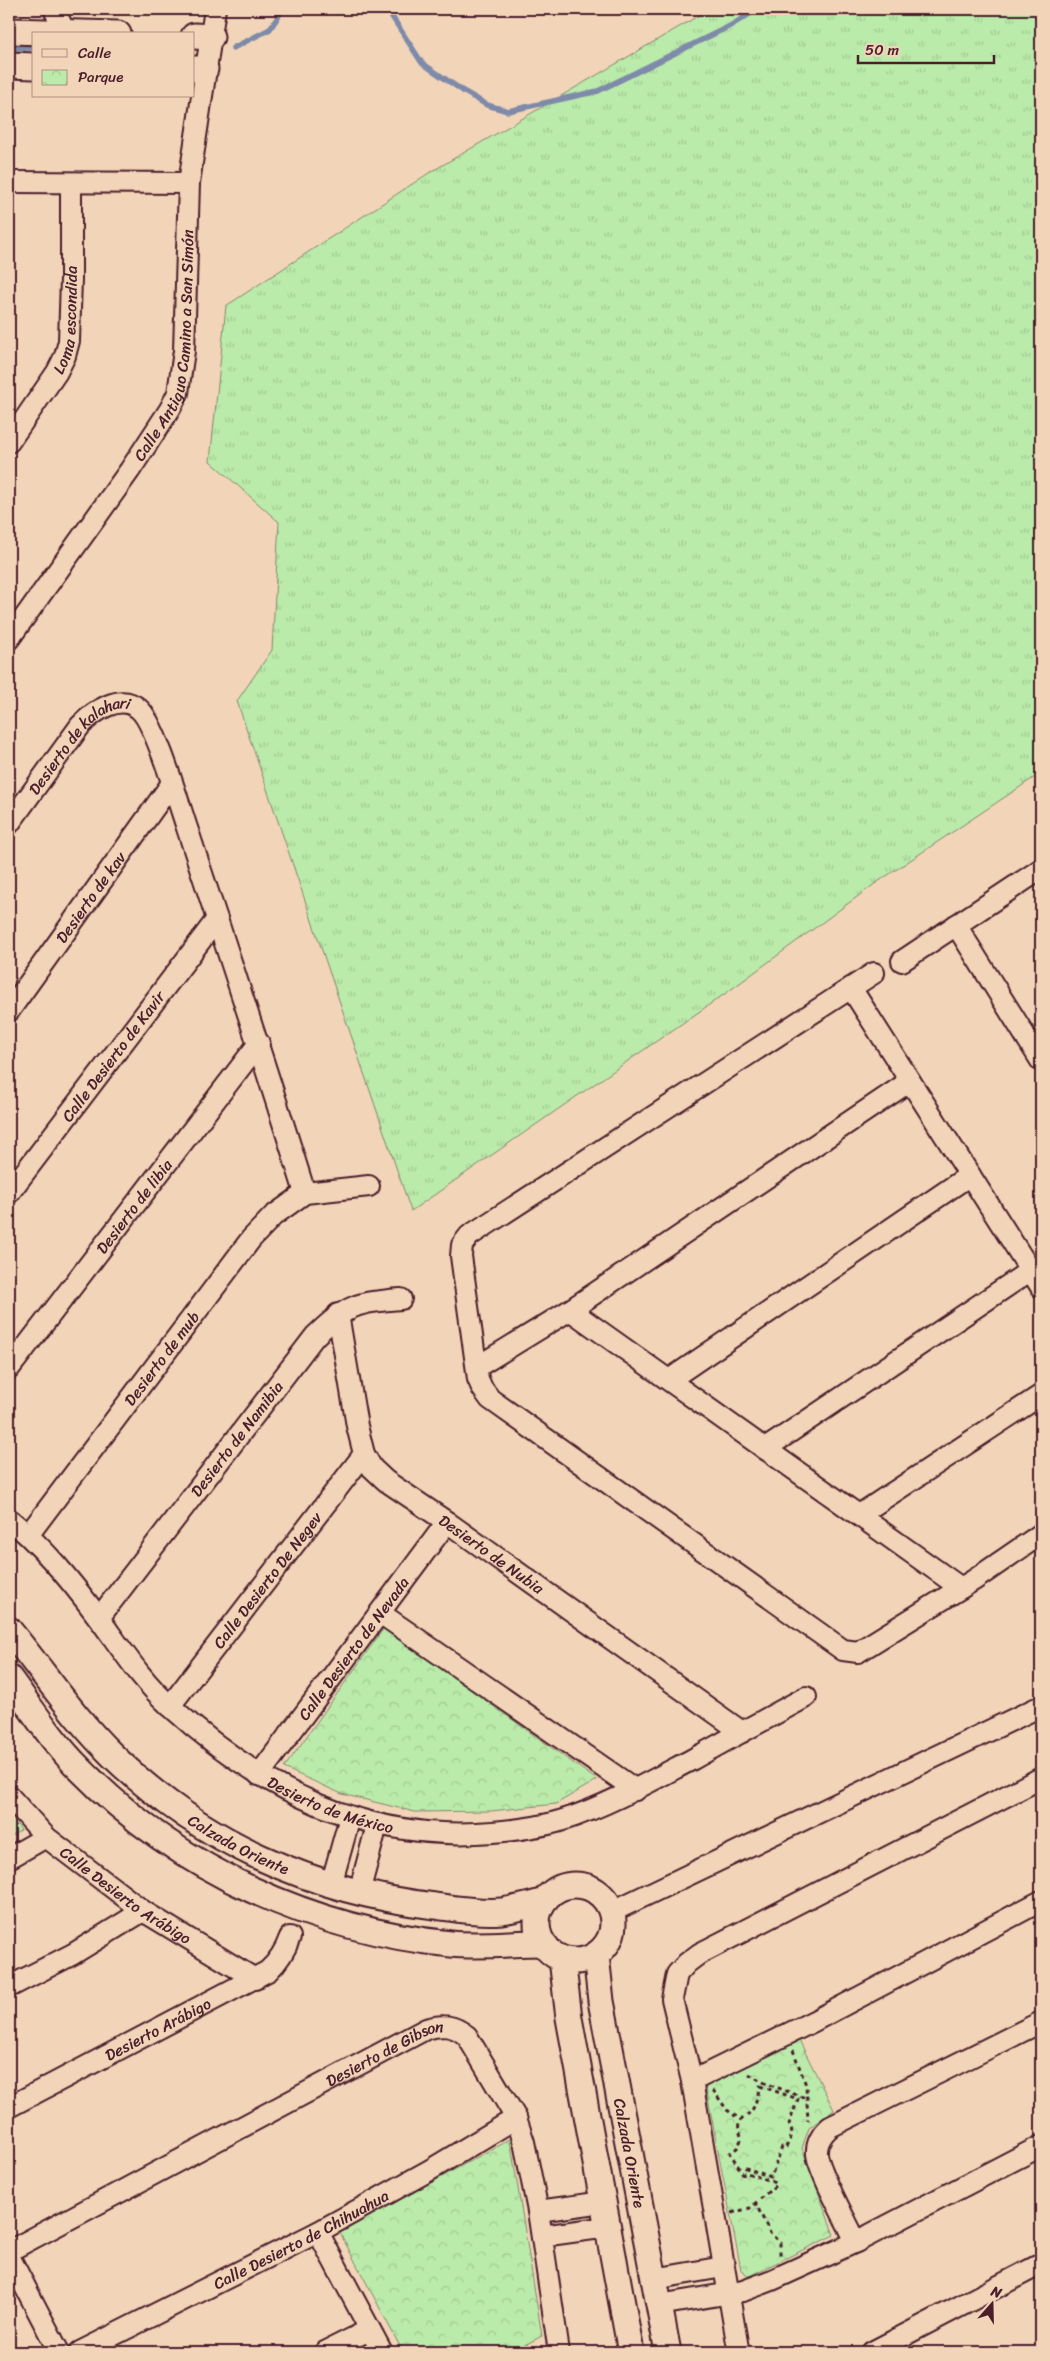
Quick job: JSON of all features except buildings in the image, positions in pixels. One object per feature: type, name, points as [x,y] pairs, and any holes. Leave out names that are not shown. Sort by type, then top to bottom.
[{"type":"street","points":[[9,31],[65,32],[54,9]]},
{"type":"street","name":"Calle Antiguo Camino a San Simón","points":[[9,639],[130,470],[178,393],[184,351],[189,183],[200,69],[208,21]]},
{"type":"street","points":[[9,66],[32,66]]},
{"type":"street","points":[[9,182],[189,183]]},
{"type":"street","name":"Loma escondida","points":[[11,432],[57,372],[66,356],[69,341],[71,183]]},
{"type":"street","name":"Desierto de kalahari","points":[[9,824],[80,726],[91,714],[104,706],[127,704],[138,707],[147,717],[172,783]]},
{"type":"street","points":[[172,783],[259,1043],[305,1193],[369,1186]]},
{"type":"street","name":"Desierto de kav","points":[[9,1012],[172,783]]},
{"type":"street","points":[[902,961],[1041,870]]},
{"type":"street","name":"Calle Desierto de Kavir","points":[[9,1193],[217,919]]},
{"type":"street","points":[[956,925],[1041,1061]]},
{"type":"street","points":[[874,973],[469,1236],[462,1245],[461,1256],[477,1367],[482,1388],[490,1399],[843,1650],[858,1652],[961,1588],[1041,1534]]},
{"type":"street","points":[[851,988],[1041,1287]]},
{"type":"street","name":"Desierto de libia","points":[[9,1369],[259,1043]]},
{"type":"street","points":[[477,1367],[570,1310],[910,1081]]},
{"type":"street","points":[[669,1380],[970,1175]]},
{"type":"street","name":"Desierto de mub","points":[[29,1534],[250,1239],[273,1216],[305,1193]]},
{"type":"street","points":[[765,1448],[1030,1270]]},
{"type":"street","name":"Desierto de Namibia","points":[[99,1618],[284,1374],[315,1336],[338,1314],[355,1305],[401,1299]]},
{"type":"street","points":[[570,1310],[961,1588]]},
{"type":"street","name":"Desierto de Nubia","points":[[338,1314],[357,1426],[364,1454],[372,1468],[386,1481],[447,1522],[742,1732]]},
{"type":"street","points":[[859,1515],[1041,1395]]},
{"type":"street","name":"Calle Desierto De Negev","points":[[170,1706],[364,1454]]},
{"type":"street","name":"Desierto de México","points":[[9,1519],[29,1534],[99,1618],[140,1675],[170,1706],[219,1746],[259,1775],[293,1793],[350,1817],[376,1825],[406,1831],[444,1834],[520,1829],[563,1820],[636,1790],[806,1697]]},
{"type":"street","name":"Calle Desierto de Nevada","points":[[259,1775],[447,1522]]},
{"type":"street","points":[[380,1613],[636,1790]]},
{"type":"street","name":"Calzada Oriente","points":[[9,1630],[76,1716],[112,1755],[156,1794],[202,1825],[263,1860],[331,1885],[412,1904],[463,1910],[502,1911],[543,1902]]},
{"type":"street","name":"Calzada Oriente","points":[[9,1678],[53,1738],[79,1769],[111,1800],[197,1861],[249,1889],[301,1911],[393,1937],[454,1945],[542,1943]]},
{"type":"street","points":[[611,1912],[1041,1706]]},
{"type":"street","points":[[738,2348],[723,2268],[697,2078],[672,1999],[677,1974],[687,1963],[700,1954],[1041,1778]]},
{"type":"street","name":"Calle Desierto Arábigo","points":[[9,1796],[46,1837],[142,1911],[255,1979]]},
{"type":"street","points":[[331,1885],[350,1817]]},
{"type":"street","points":[[359,1893],[376,1825]]},
{"type":"street","points":[[9,1858],[46,1837]]},
{"type":"street","points":[[249,1889],[263,1860]]},
{"type":"street","points":[[574,1885],[586,1887],[597,1893],[606,1901],[611,1912],[613,1924],[611,1936],[605,1946],[596,1955],[580,1961],[562,1959],[551,1953],[542,1943],[536,1922],[543,1902],[552,1893],[562,1887],[574,1885]]},
{"type":"street","points":[[697,2078],[814,2021],[1041,1900]]},
{"type":"street","points":[[9,1987],[73,1954],[142,1911]]},
{"type":"street","name":"Desierto Arábigo","points":[[9,2107],[255,1979],[277,1963],[285,1951],[290,1937]]},
{"type":"street","name":"Calzada Oriente","points":[[596,1955],[601,2001],[668,2352]]},
{"type":"street","points":[[562,1959],[569,2018],[631,2352]]},
{"type":"street","points":[[856,2242],[820,2164],[818,2144],[822,2134],[830,2126],[1041,2022]]},
{"type":"street","name":"Desierto de Gibson","points":[[9,2251],[426,2029],[437,2025],[448,2026],[460,2030],[467,2036],[516,2118],[528,2157],[538,2211],[557,2351]]},
{"type":"street","name":"Calle Desierto de Chihuahua","points":[[80,2352],[318,2232],[430,2170],[516,2118]]},
{"type":"street","points":[[624,2311],[728,2294],[772,2280],[856,2242],[1041,2146]]},
{"type":"street","points":[[538,2211],[638,2197]]},
{"type":"street","points":[[542,2236],[643,2222]]},
{"type":"street","points":[[318,2232],[382,2352]]},
{"type":"street","points":[[9,2256],[59,2352]]},
{"type":"street","points":[[872,2352],[1041,2264]]},
{"type":"street","points":[[619,2285],[723,2268]]},
{"type":"street","points":[[325,2352],[369,2330]]},
{"type":"path","points":[[790,2044],[802,2070],[808,2099],[808,2126]]},
{"type":"path","points":[[748,2073],[765,2083],[808,2099]]},
{"type":"path","points":[[697,2078],[727,2110],[741,2120]]},
{"type":"path","points":[[728,2214],[750,2208],[755,2202],[775,2188],[776,2183],[744,2172],[743,2174],[730,2153],[737,2148],[742,2138],[739,2129],[741,2120],[752,2110],[760,2086],[798,2100],[789,2124],[792,2131],[790,2138],[785,2148],[782,2147],[771,2177],[746,2168],[744,2172]]},
{"type":"path","points":[[790,2138],[796,2141]]},
{"type":"path","points":[[755,2202],[770,2233],[780,2243],[778,2263]]},
{"type":"green space","points":[[710,9],[1041,9],[1041,773],[876,883],[729,991],[411,1211],[237,701],[272,650],[279,522],[210,461],[226,306],[429,173]]},
{"type":"green space","points":[[384,1628],[597,1780],[556,1804],[491,1811],[415,1812],[342,1794],[284,1768]]},
{"type":"green space","points":[[9,1814],[21,1830],[9,1838]]},
{"type":"green space","points":[[798,2038],[834,2110],[809,2128],[802,2148],[834,2235],[749,2276],[741,2270],[705,2083]]},
{"type":"green space","points":[[510,2139],[542,2336],[511,2352],[403,2352],[340,2233]]},
{"type":"waterway","points":[[233,48],[270,29],[283,9]]},
{"type":"waterway","points":[[387,9],[422,63],[487,105],[508,111],[598,91],[730,26],[758,9]]},
{"type":"waterway","points":[[9,48],[32,48]]}]
